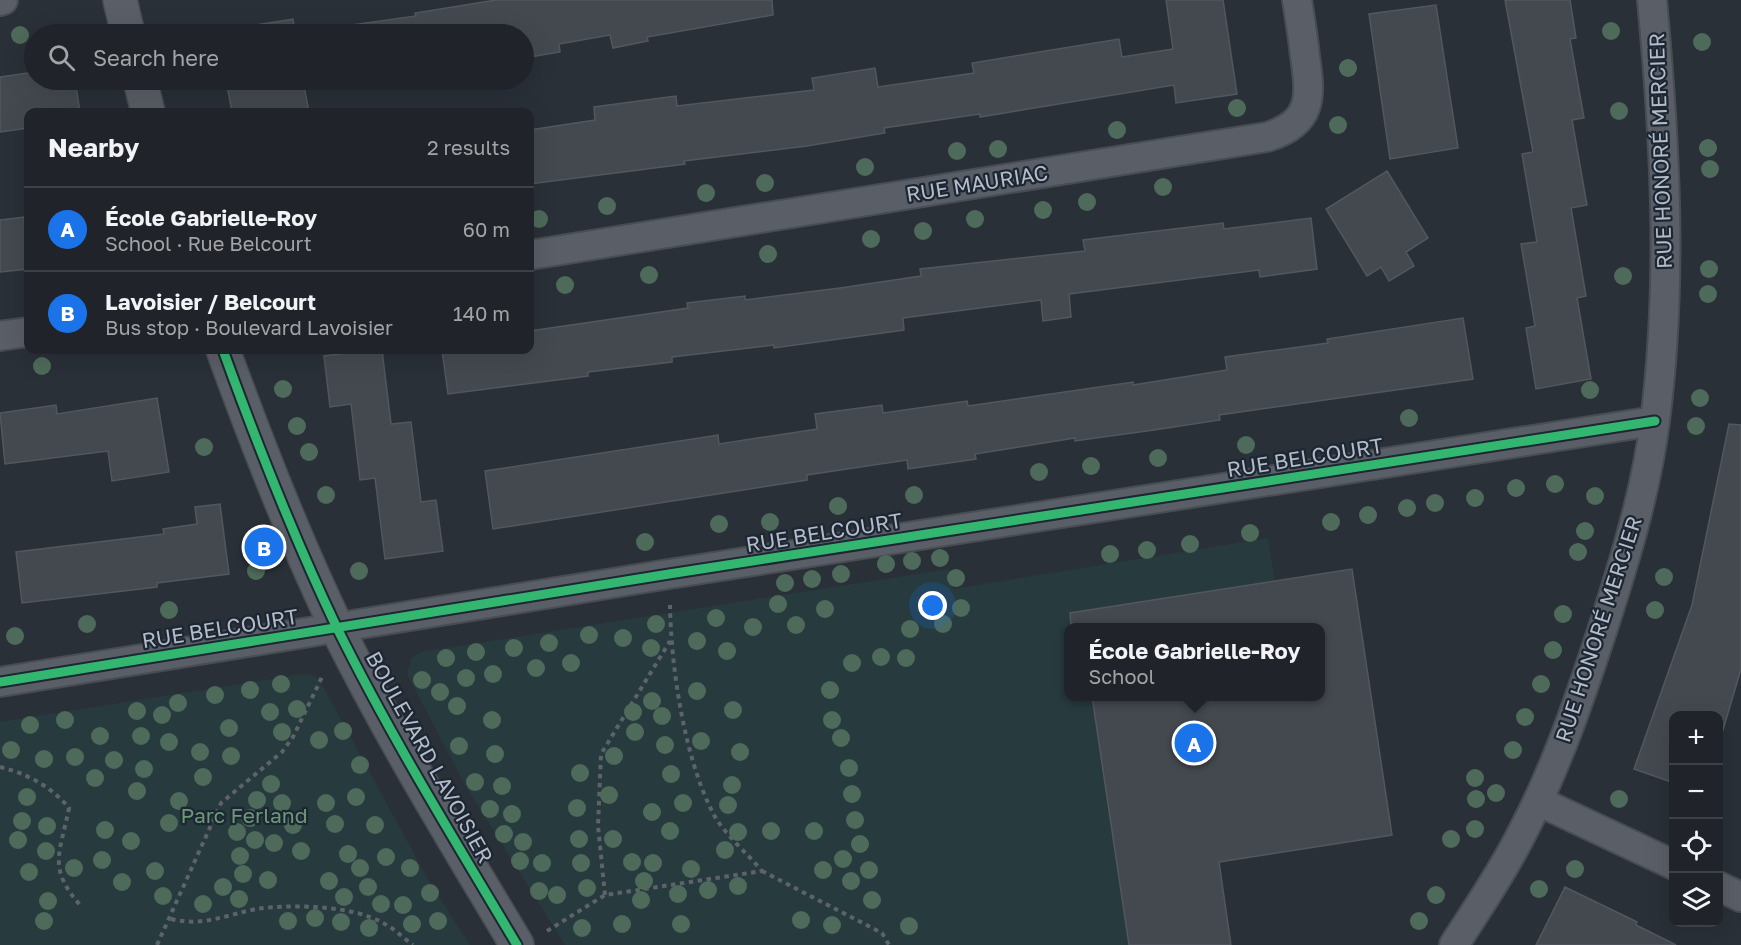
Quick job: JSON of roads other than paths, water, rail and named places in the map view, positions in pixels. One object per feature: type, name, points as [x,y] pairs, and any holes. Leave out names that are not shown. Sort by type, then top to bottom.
[{"type":"street","points":[[120,0],[126,24]]},
{"type":"street","name":"RUE MAURIAC","points":[[534,254],[1256,139],[1284,132],[1299,120],[1308,105],[1310,87],[1297,0]]},
{"type":"street","name":"RUE HONORÉ MERCIER","points":[[1454,945],[1520,837],[1538,801],[1580,699],[1638,509],[1655,422],[1665,289],[1667,204],[1652,0]]},
{"type":"street","points":[[142,90],[147,108]]},
{"type":"street","points":[[0,336],[24,333]]},
{"type":"street","name":"BOULEVARD LAVOISIER","points":[[224,354],[256,441],[338,628],[432,804],[531,939]]},
{"type":"street","name":"RUE BELCOURT","points":[[0,682],[669,574],[1655,422]]},
{"type":"street","points":[[1538,801],[1669,863]]},
{"type":"street","points":[[1723,888],[1741,897]]},
{"type":"place","name":"Lavoisier / Belcourt","points":[[264,547]]},
{"type":"place","name":"École Gabrielle-Roy","points":[[1194,743]]},
{"type":"park label","name":"Parc Ferland","points":[[244,815]]}]
